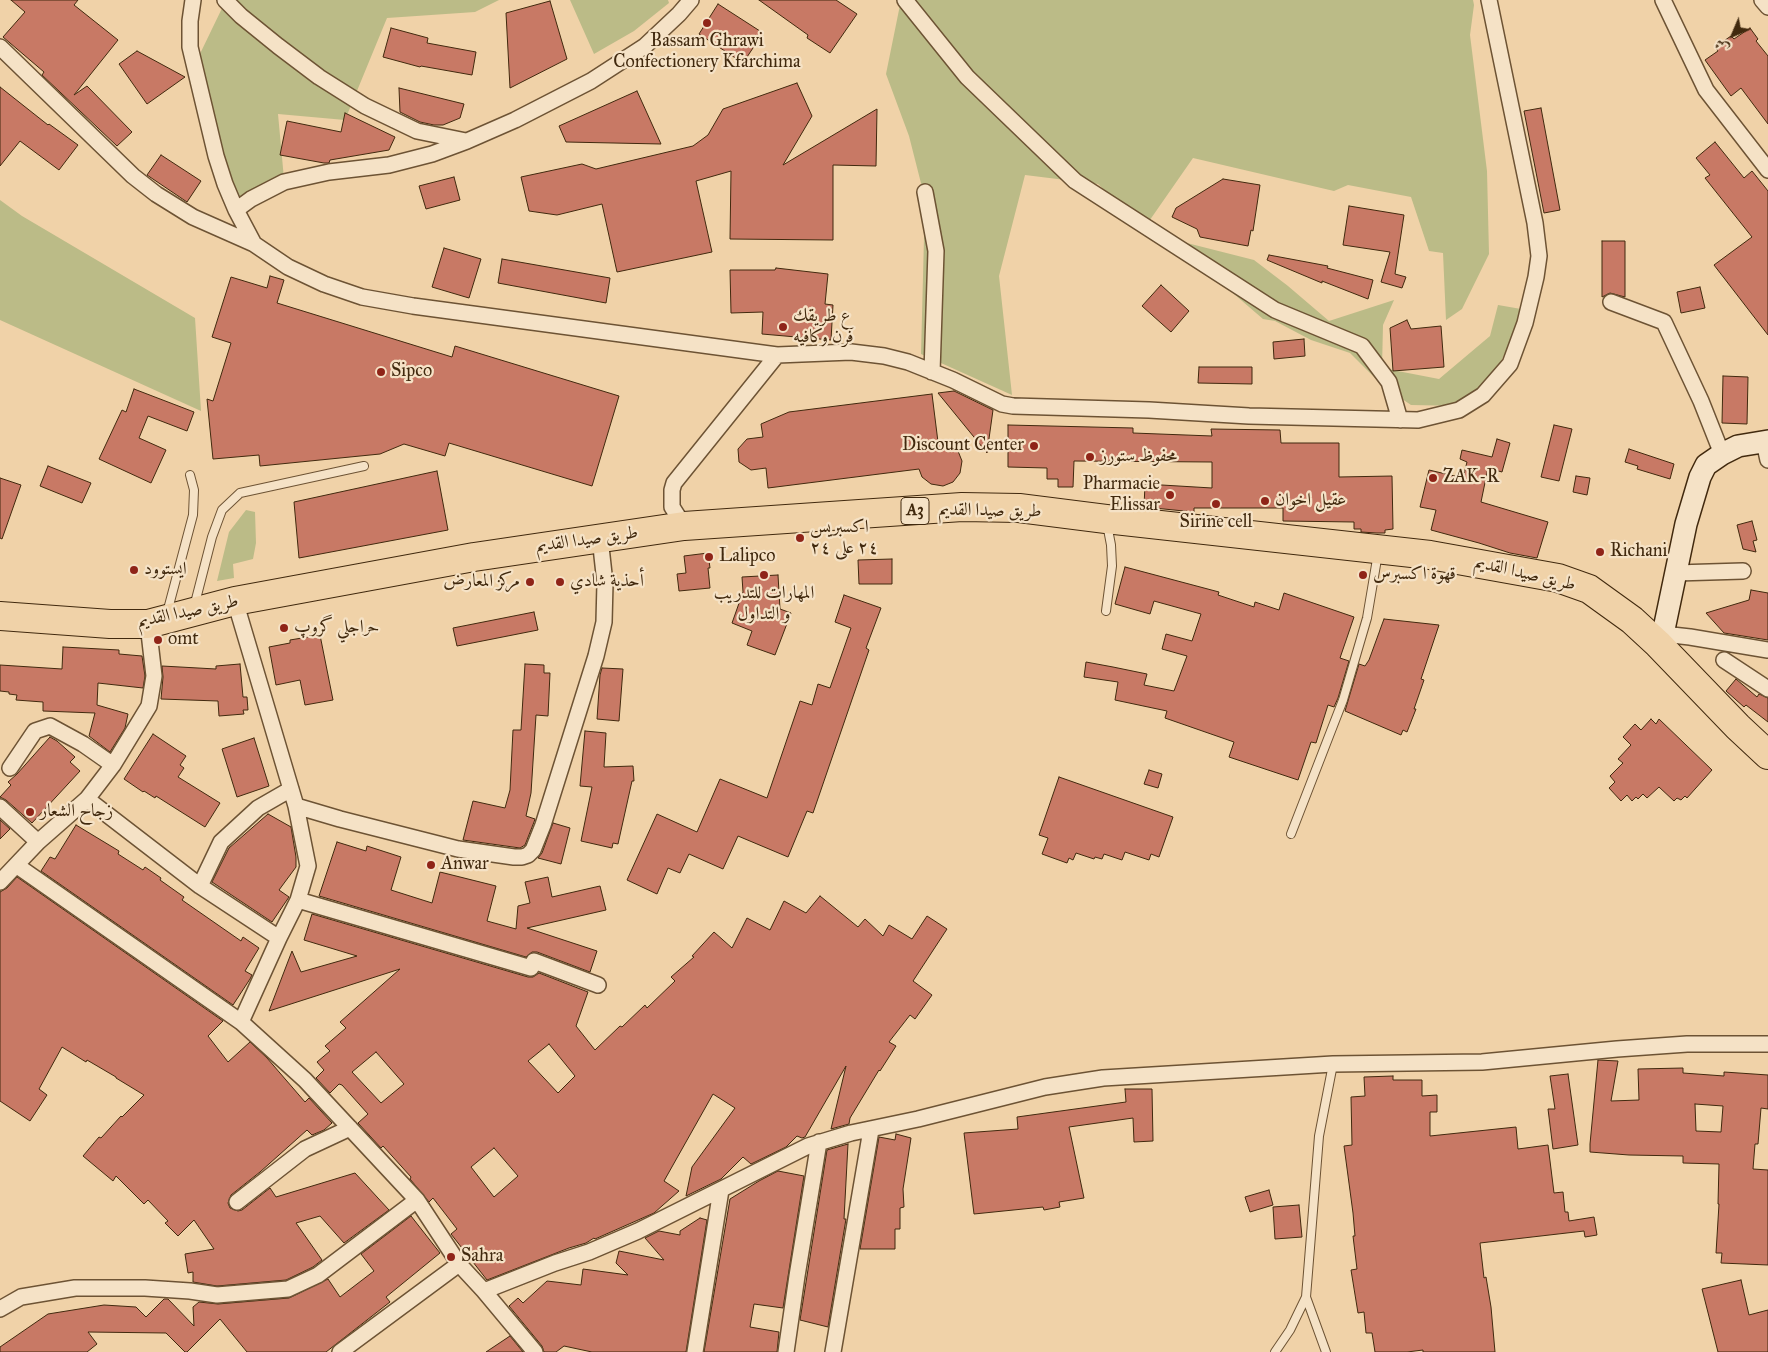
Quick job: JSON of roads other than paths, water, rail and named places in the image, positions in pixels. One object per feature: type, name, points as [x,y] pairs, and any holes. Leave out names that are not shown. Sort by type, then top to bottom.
[{"type":"highway","name":"طريق صيدا القديم","points":[[0,616],[110,624],[157,622],[235,602],[474,557],[684,526],[962,507],[1019,508],[1430,554],[1558,578],[1589,589],[1660,639],[1738,727],[1768,755]]},
{"type":"street","points":[[193,0],[190,21],[190,47],[216,156],[236,210],[254,244]]},
{"type":"street","points":[[225,0],[241,16],[278,46],[327,82],[365,106],[417,131],[467,141]]},
{"type":"street","points":[[236,210],[251,199],[284,182],[329,172],[389,165],[432,154],[515,120],[591,81],[644,46],[679,14],[690,0]]},
{"type":"street","points":[[904,0],[967,77],[1075,181],[1275,310],[1362,346],[1389,382],[1400,420]]},
{"type":"street","points":[[0,47],[133,176],[193,217],[254,244],[288,266],[324,284],[362,296],[413,306],[777,355],[851,352],[884,356],[908,362],[1002,404],[1013,406],[1150,410],[1249,416],[1418,420],[1459,410],[1483,395],[1510,364],[1525,323],[1540,256],[1535,223],[1489,0]]},
{"type":"street","points":[[1664,0],[1706,90],[1768,170]]},
{"type":"street","points":[[1762,0],[1768,7]]},
{"type":"street","points":[[925,192],[936,251],[932,372]]},
{"type":"street","points":[[1611,302],[1664,322],[1701,401],[1722,454]]},
{"type":"street","points":[[684,526],[672,507],[674,484],[777,355]]},
{"type":"street","points":[[1767,448],[1738,446],[1706,465],[1700,477],[1686,524],[1660,639],[1690,637],[1768,650]]},
{"type":"street","points":[[296,806],[359,824],[458,848],[514,857],[528,855],[533,850],[542,825],[596,656],[604,622],[605,583],[600,538]]},
{"type":"street","points":[[1676,573],[1743,571]]},
{"type":"street","points":[[235,602],[296,806],[308,866],[298,900],[241,1022]]},
{"type":"street","points":[[157,622],[154,676],[149,706],[113,766],[87,799],[6,872],[241,1022],[306,1080],[417,1200],[459,1264],[535,1352]]},
{"type":"street","points":[[1724,660],[1768,689]]},
{"type":"street","points":[[10,768],[35,731],[50,726],[83,744],[113,766]]},
{"type":"street","points":[[200,886],[221,842],[258,808],[291,789]]},
{"type":"street","points":[[87,799],[200,886],[279,938]]},
{"type":"street","points":[[0,807],[38,842]]},
{"type":"street","points":[[298,900],[531,968],[534,961],[598,985]]},
{"type":"street","points":[[484,1291],[555,1263],[589,1252],[638,1231],[819,1142],[1045,1087],[1103,1078],[1333,1064],[1482,1062],[1616,1048],[1687,1044],[1768,1044]]},
{"type":"street","points":[[237,1202],[305,1149],[350,1128]]},
{"type":"street","points":[[833,1352],[871,1130]]},
{"type":"street","points":[[786,1352],[819,1142]]},
{"type":"street","points":[[696,1352],[721,1190]]},
{"type":"street","points":[[0,1309],[21,1297],[75,1288],[145,1288],[217,1295],[288,1289],[318,1275],[417,1200]]},
{"type":"street","points":[[340,1352],[459,1264]]},
{"type":"lane","points":[[193,613],[212,536],[222,510],[240,493],[364,466]]},
{"type":"lane","points":[[157,622],[193,515],[194,490],[190,475]]},
{"type":"lane","points":[[1106,519],[1111,545],[1112,566],[1106,611]]},
{"type":"lane","points":[[1291,834],[1343,700],[1367,618],[1379,549]]},
{"type":"lane","points":[[1276,1352],[1290,1330],[1306,1297],[1319,1136],[1333,1064]]},
{"type":"lane","points":[[1306,1297],[1326,1352]]},
{"type":"place","name":"Bassam Ghrawi Confectionery Kfarchima","points":[[707,23]]},
{"type":"place","name":"ع طريقك فرن وكافيه","points":[[783,327]]},
{"type":"place","name":"Sipco","points":[[381,372]]},
{"type":"place","name":"Discount Center","points":[[1034,446]]},
{"type":"place","name":"محفوظ ستورز","points":[[1090,457]]},
{"type":"place","name":"ZAK-R","points":[[1433,478]]},
{"type":"place","name":"Pharmacie Elissar","points":[[1170,495]]},
{"type":"place","name":"عقيل اخوان","points":[[1265,501]]},
{"type":"place","name":"Sirine cell","points":[[1216,504]]},
{"type":"place","name":"اكسبريس ٢٤ على ٢٤","points":[[800,538]]},
{"type":"place","name":"Richani","points":[[1600,552]]},
{"type":"place","name":"Lalipco","points":[[709,557]]},
{"type":"place","name":"ايستوود","points":[[134,570]]},
{"type":"place","name":"المهارات للتدريب و التداول","points":[[764,575]]},
{"type":"place","name":"قهوة اكسبرس","points":[[1363,575]]},
{"type":"place","name":"مركز المعارض","points":[[530,582]]},
{"type":"place","name":"أحذية شادي","points":[[560,582]]},
{"type":"place","name":"حراجلي گروپ","points":[[284,628]]},
{"type":"place","name":"omt","points":[[158,640]]},
{"type":"place","name":"زجاح الشعار","points":[[30,812]]},
{"type":"place","name":"Anwar","points":[[431,865]]},
{"type":"place","name":"Sahra","points":[[451,1257]]}]
